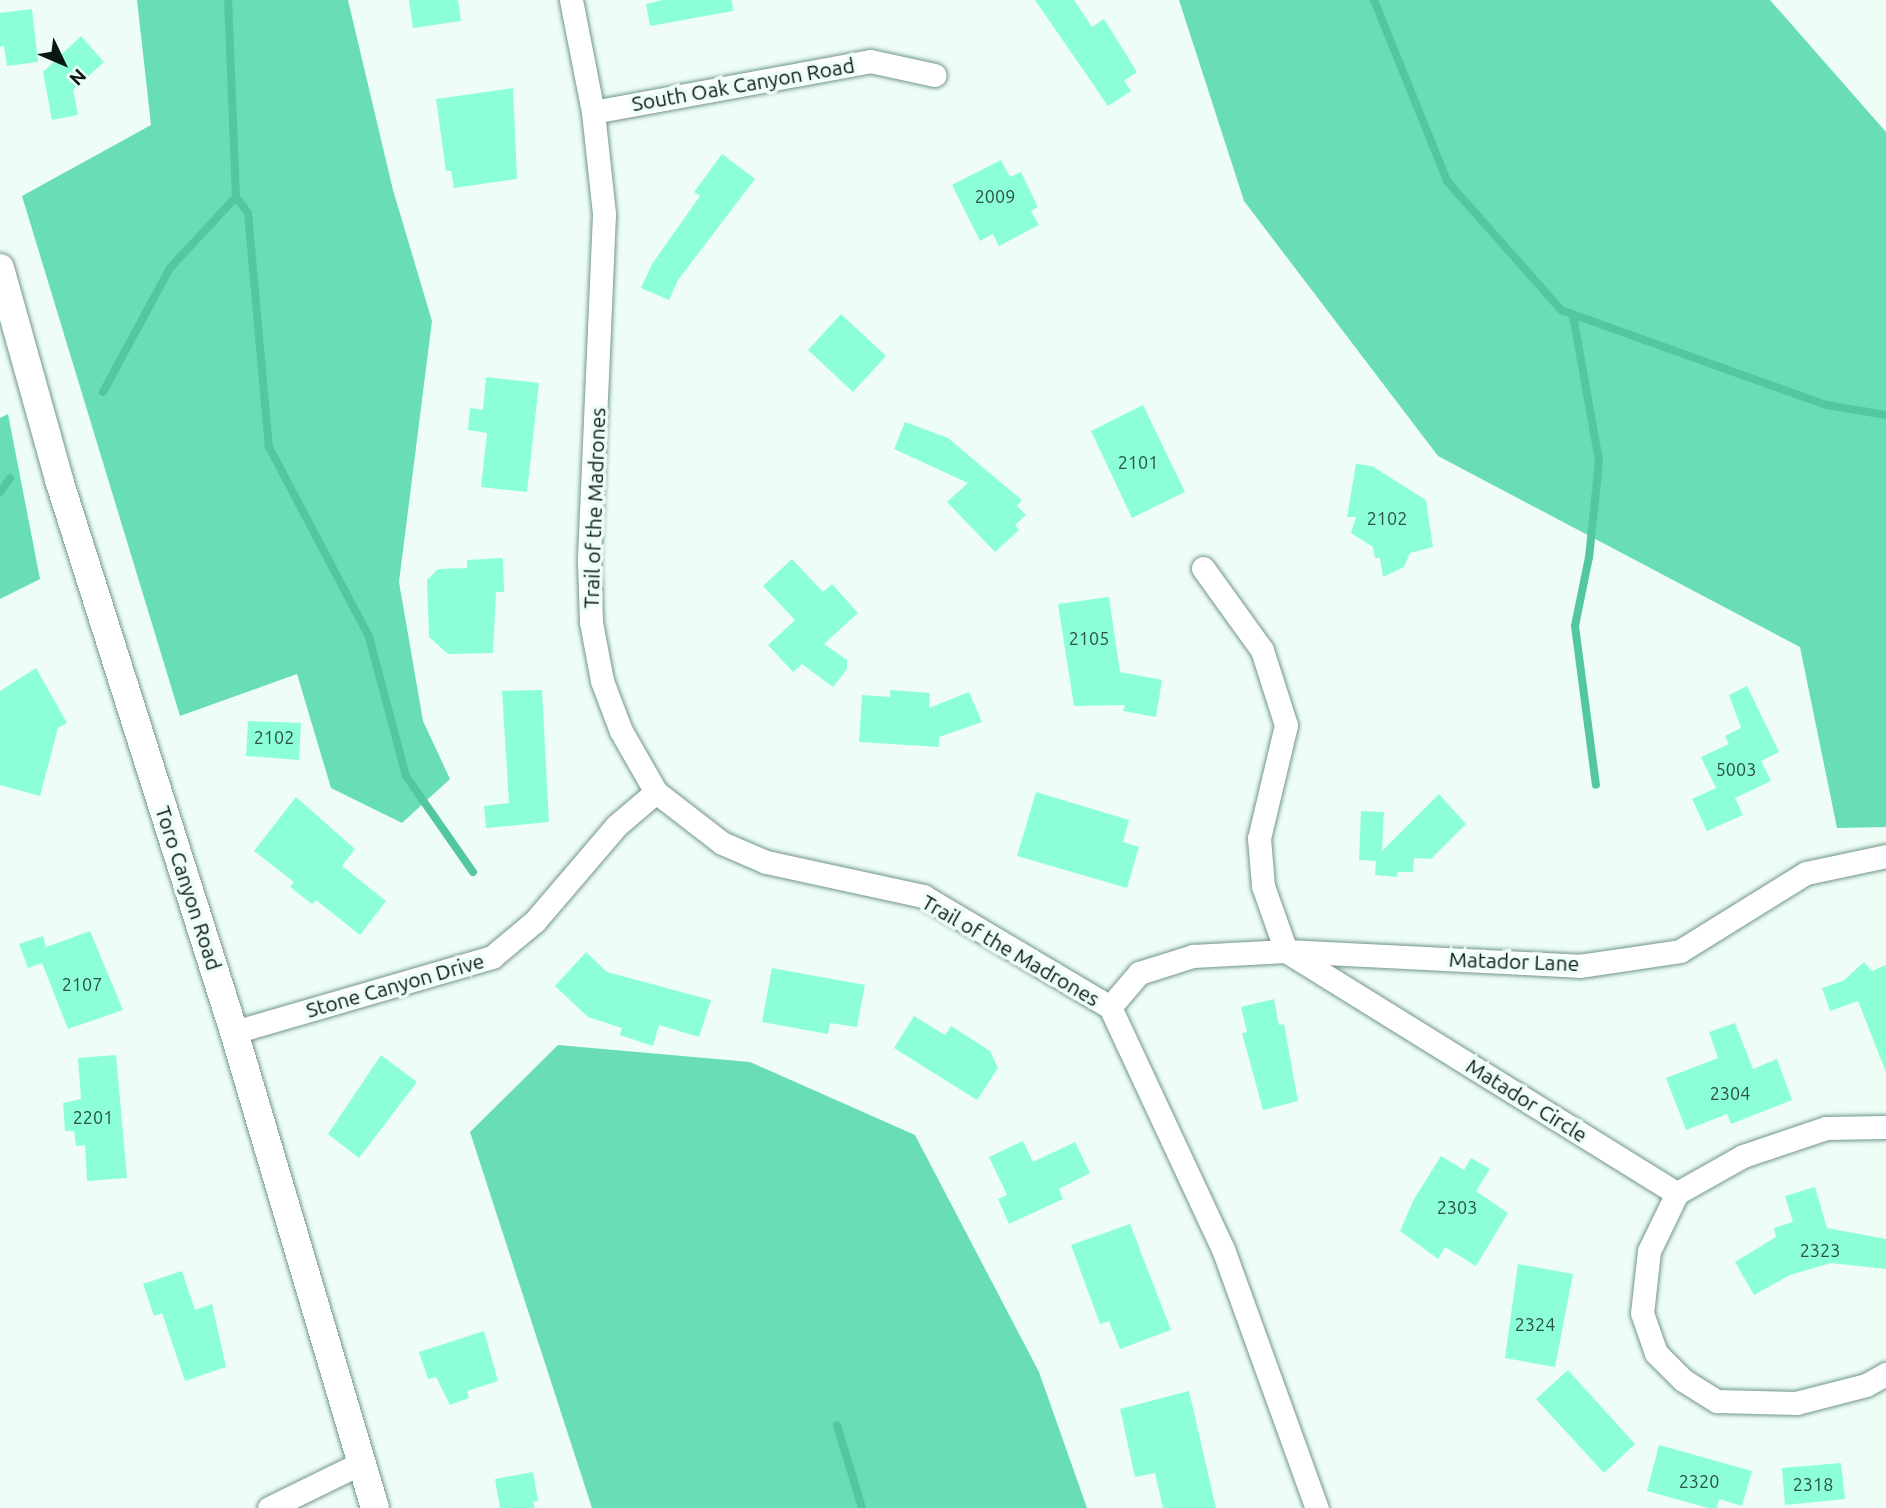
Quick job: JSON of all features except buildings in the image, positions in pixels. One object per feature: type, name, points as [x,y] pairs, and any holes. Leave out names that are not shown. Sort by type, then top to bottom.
[{"type":"street","name":"Trail of the Madrones","points":[[571,0],[593,112],[604,227],[589,561],[591,622],[602,681],[621,731],[656,792],[722,843],[766,862],[923,896],[1110,1007],[1223,1249],[1317,1508]]},
{"type":"street","name":"South Oak Canyon Road","points":[[593,112],[870,61],[935,75]]},
{"type":"street","name":"Toro Canyon Road","points":[[0,268],[58,480],[234,1032],[374,1508]]},
{"type":"street","points":[[1203,568],[1262,650],[1286,725],[1259,838],[1263,886],[1286,951]]},
{"type":"street","name":"Stone Canyon Drive","points":[[234,1032],[492,957],[535,921],[616,826],[656,792]]},
{"type":"street","name":"Matador Lane","points":[[1110,1007],[1139,973],[1193,956],[1286,951],[1579,966],[1680,951],[1807,873],[1886,856]]},
{"type":"street","name":"Matador Circle","points":[[1286,951],[1677,1194]]},
{"type":"street","points":[[1886,1127],[1826,1128],[1743,1156],[1677,1194],[1649,1251],[1642,1312],[1656,1353],[1683,1380],[1717,1401],[1796,1403],[1866,1385],[1886,1374]]},
{"type":"street","points":[[269,1508],[361,1463]]},
{"type":"green space","points":[[137,0],[348,0],[393,190],[432,321],[399,582],[423,721],[450,779],[402,823],[331,788],[297,674],[180,716],[22,196],[151,125]]},
{"type":"green space","points":[[1179,0],[1770,0],[1886,132],[1886,827],[1837,828],[1800,647],[1438,456],[1244,201]]},
{"type":"green space","points":[[8,414],[40,579],[0,599],[0,418]]},
{"type":"green space","points":[[558,1045],[750,1062],[915,1135],[1039,1372],[1087,1508],[592,1508],[470,1132]]},
{"type":"waterway","points":[[103,392],[170,268],[236,197],[228,0]]},
{"type":"waterway","points":[[1374,0],[1447,181],[1561,310],[1827,405],[1886,415]]},
{"type":"waterway","points":[[236,197],[248,213],[269,447],[369,637],[406,776],[473,872]]},
{"type":"waterway","points":[[1573,315],[1599,461],[1589,557],[1575,626],[1596,785]]},
{"type":"waterway","points":[[0,492],[10,478]]},
{"type":"waterway","points":[[837,1425],[862,1508]]}]
